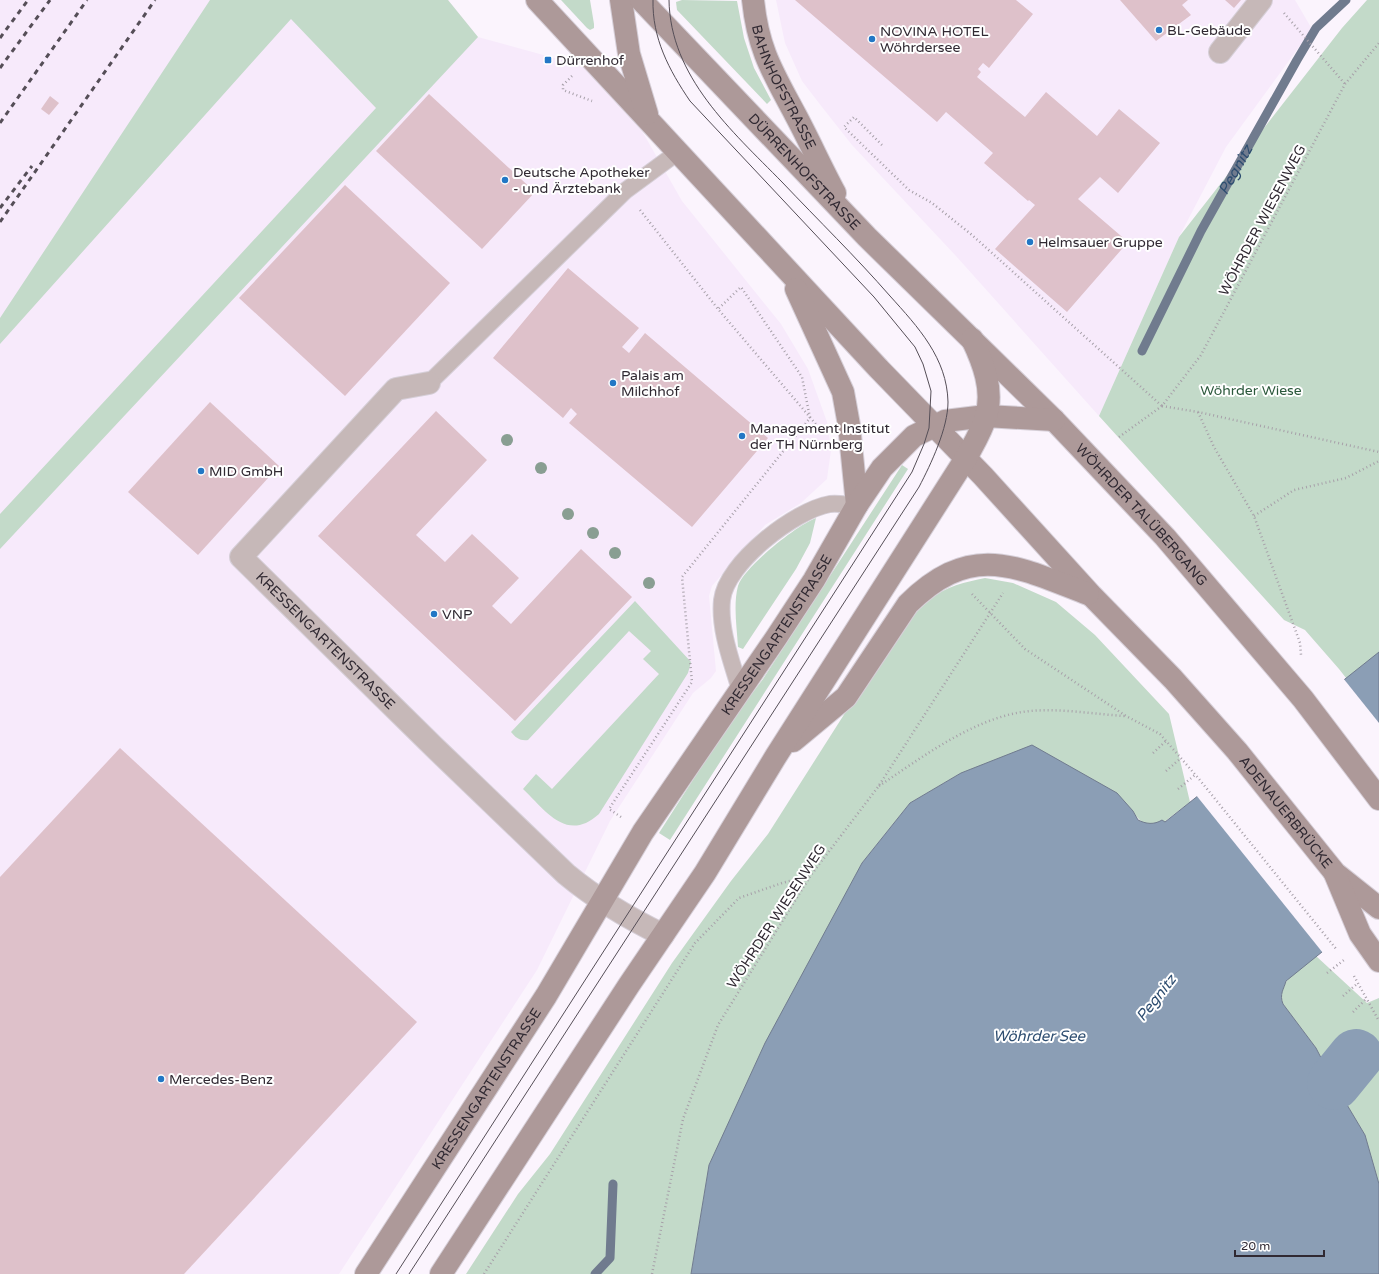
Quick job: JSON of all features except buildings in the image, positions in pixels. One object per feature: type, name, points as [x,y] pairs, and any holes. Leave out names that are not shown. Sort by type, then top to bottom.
[{"type":"main road","points":[[537,0],[650,120],[879,370],[966,458],[1092,595]]},
{"type":"main road","points":[[621,0],[629,54],[650,120]]},
{"type":"main road","name":"DÜRRENHOFSTRASSE","points":[[641,0],[845,214],[932,302],[972,339]]},
{"type":"main road","name":"BAHNHOFSTRASSE","points":[[753,0],[759,40],[771,72],[794,113],[845,214]]},
{"type":"main road","points":[[787,270],[843,392],[849,424],[857,505]]},
{"type":"main road","points":[[441,1274],[705,873],[776,756],[930,517],[966,458],[986,416],[988,392],[985,371],[972,339]]},
{"type":"main road","name":"WÖHRDER TALÜBERGANG","points":[[972,339],[1054,420],[1170,543],[1303,699],[1379,798]]},
{"type":"main road","name":"KRESSENGARTENSTRASSE","points":[[366,1274],[546,996],[643,832],[814,580],[857,505],[892,456],[914,436],[945,421],[986,416],[1054,420]]},
{"type":"main road","points":[[776,756],[846,697],[908,604],[921,591],[943,575],[961,568],[980,564],[999,565],[1043,576],[1092,595]]},
{"type":"main road","name":"ADENAUERBRÜCKE","points":[[1092,595],[1172,679],[1236,751],[1335,873],[1379,908]]},
{"type":"main road","name":"ADENAUERBRÜCKE","points":[[1335,873],[1360,934],[1379,960]]},
{"type":"street","points":[[1220,52],[1261,0]]},
{"type":"street","name":"KRESSENGARTENSTRASSE","points":[[429,383],[396,389],[241,557],[434,747],[566,874],[602,901],[626,916],[663,935]]},
{"type":"lane","points":[[429,383],[625,191],[678,152]]},
{"type":"lane","points":[[740,690],[725,636],[722,600],[728,581],[752,551],[800,515],[830,504],[857,505]]},
{"type":"path","points":[[1281,10],[1345,84]]},
{"type":"path","name":"WÖHRDER WIESENWEG","points":[[1119,437],[1162,406],[1201,355],[1345,84],[1379,43]]},
{"type":"path","points":[[563,90],[563,85],[572,76]]},
{"type":"path","points":[[882,145],[854,117],[844,127],[909,190],[932,204],[972,235],[1162,406],[1198,412],[1379,452]]},
{"type":"path","points":[[625,191],[718,309],[820,429]]},
{"type":"path","points":[[718,309],[741,287],[802,377],[810,418]]},
{"type":"path","points":[[1198,412],[1214,447],[1254,516],[1300,643],[1301,657]]},
{"type":"path","points":[[643,832],[609,809],[692,682],[682,576],[810,418]]},
{"type":"path","points":[[1254,516],[1294,490],[1346,478],[1379,461]]},
{"type":"path","name":"WÖHRDER WIESENWEG","points":[[652,1274],[683,1119],[718,1025],[811,876],[878,787],[989,611],[1005,589]]},
{"type":"path","points":[[971,593],[1025,649],[1126,716],[1160,734],[1199,779],[1348,966]]},
{"type":"path","points":[[878,787],[940,746],[989,721],[1021,712],[1049,711],[1126,716]]},
{"type":"path","points":[[1153,754],[1166,742]]},
{"type":"path","points":[[1166,771],[1181,758]]},
{"type":"path","points":[[1178,789],[1195,775]]},
{"type":"path","points":[[484,1274],[695,943],[739,898],[782,883],[811,876]]},
{"type":"path","points":[[1327,973],[1344,960]]},
{"type":"path","points":[[1351,972],[1379,1021]]},
{"type":"path","points":[[1343,996],[1358,983]]},
{"type":"path","points":[[1353,1012],[1367,998]]},
{"type":"shaded area","points":[[0,0],[448,0],[478,37],[587,67],[634,117],[682,201],[781,324],[808,369],[827,422],[831,450],[827,479],[801,503],[765,525],[712,586],[709,596],[716,671],[711,678],[693,693],[610,821],[537,970],[339,1274],[0,1274]]},
{"type":"shaded area","points":[[776,0],[1295,0],[1312,29],[1226,147],[1179,237],[1099,416],[956,256],[852,145],[822,107],[802,81],[785,43]]},
{"type":"green space","points":[[210,0],[448,0],[478,37],[0,549],[0,514],[376,108],[291,19],[0,344],[0,318]]},
{"type":"green space","points":[[561,0],[590,0],[594,28],[590,30],[587,28]]},
{"type":"green space","points":[[682,0],[737,1],[744,38],[754,68],[771,100],[767,104],[677,10],[676,2]]},
{"type":"green space","name":"Wöhrder Wiese","points":[[1367,0],[1379,0],[1379,720],[1339,669],[1305,630],[1284,620],[1099,416],[1179,237],[1342,28]]},
{"type":"green space","points":[[902,465],[908,469],[670,840],[659,833],[728,725],[763,679]]},
{"type":"green space","points":[[816,518],[810,543],[796,569],[743,649],[738,647],[736,601],[738,586],[742,578],[760,558],[772,548],[807,522]]},
{"type":"green space","points":[[985,578],[1013,583],[1056,602],[1095,635],[1169,714],[1190,802],[1164,822],[1162,820],[1149,824],[1142,822],[1133,811],[961,773],[910,803],[862,863],[709,1165],[691,1274],[466,1274],[518,1194],[550,1154],[672,963],[731,881],[768,834],[901,625],[942,591],[956,585]]},
{"type":"green space","points":[[635,601],[691,662],[688,673],[599,814],[587,822],[577,825],[567,825],[558,821],[549,814],[523,789],[536,774],[552,789],[659,674],[643,659],[651,651],[629,631],[528,740],[518,739],[511,732]]},
{"type":"green space","points":[[1316,956],[1367,1003],[1379,998],[1379,1187],[1365,1135],[1334,1083],[1316,1048],[1283,1004],[1281,996],[1290,977]]},
{"type":"water","name":"Wöhrder See","points":[[1379,652],[1379,906],[1286,981],[1282,992],[1282,1000],[1283,1004],[1316,1048],[1334,1083],[1365,1135],[1379,1184],[1379,1274],[691,1274],[709,1165],[765,1043],[862,863],[910,803],[961,773],[1032,745],[1117,793],[1133,811],[1138,820],[1150,823],[1156,823],[1162,820],[1165,822]]},
{"type":"pier","points":[[1343,678],[1379,723],[1379,909],[1323,953],[1196,795]]},
{"type":"waterway","name":"Pegnitz","points":[[1142,351],[1201,231],[1297,60],[1316,28],[1346,0]]},
{"type":"waterway","points":[[1334,1083],[1356,1056]]},
{"type":"waterway","points":[[595,1274],[610,1258],[613,1184]]},
{"type":"tram line","points":[[396,1274],[912,472],[929,428],[931,391],[923,364],[915,347],[874,297],[690,101],[675,77],[663,53],[655,27],[653,0]]},
{"type":"tram line","points":[[409,1274],[919,487],[933,457],[945,423],[948,402],[946,386],[937,357],[929,344],[911,319],[877,281],[743,143],[707,101],[692,78],[680,54],[672,28],[669,0]]},
{"type":"railway","points":[[0,38],[28,0]]},
{"type":"railway","points":[[0,68],[50,0]]},
{"type":"railway","points":[[0,123],[87,0]]},
{"type":"railway","points":[[0,222],[155,0]]},
{"type":"railway","points":[[0,208],[32,166]]},
{"type":"place","name":"BL-Gebäude","points":[[1159,30]]},
{"type":"place","name":"NOVINA HOTEL Wöhrdersee","points":[[872,39]]},
{"type":"place","name":"Dürrenhof","points":[[548,60]]},
{"type":"place","name":"Deutsche Apotheker - und Ärztebank","points":[[505,180]]},
{"type":"place","name":"Helmsauer Gruppe","points":[[1030,242]]},
{"type":"place","name":"Palais am Milchhof","points":[[613,383]]},
{"type":"place","name":"Management Institut der TH Nürnberg","points":[[742,436]]},
{"type":"place","name":"MID GmbH","points":[[201,471]]},
{"type":"place","name":"VNP","points":[[434,614]]},
{"type":"place","name":"Mercedes-Benz","points":[[161,1079]]}]
